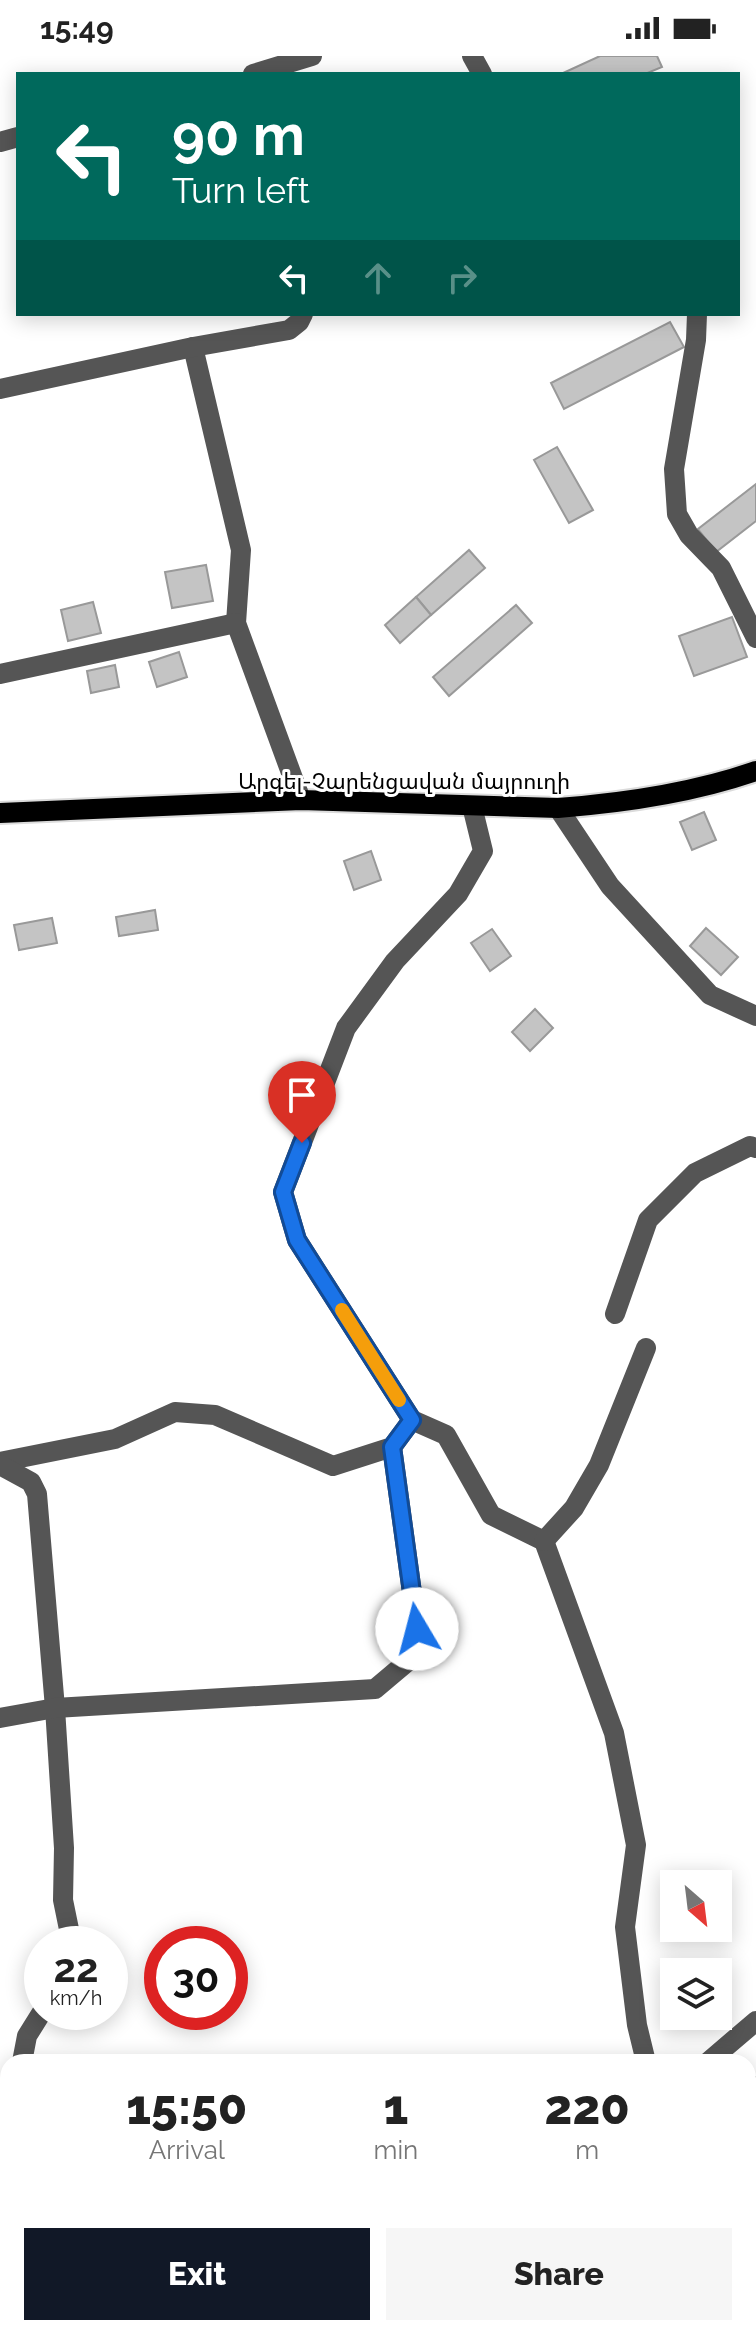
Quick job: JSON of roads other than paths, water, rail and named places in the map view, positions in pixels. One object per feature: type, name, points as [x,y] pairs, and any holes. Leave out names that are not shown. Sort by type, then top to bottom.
[{"type":"main road","name":"Արգել-Չարենցավան մայրուղի","points":[[0,813],[301,800],[558,808],[599,805],[663,794],[756,771]]},
{"type":"street","points":[[262,72],[312,56]]},
{"type":"street","points":[[0,389],[193,347],[289,330],[302,316]]},
{"type":"street","points":[[697,316],[696,340],[674,469],[677,514],[689,535],[721,568],[756,638]]},
{"type":"street","points":[[193,347],[241,550],[236,623],[301,800]]},
{"type":"street","points":[[0,674],[236,623]]},
{"type":"street","points":[[472,806],[483,851],[458,894],[395,961],[346,1028],[283,1192],[297,1240],[412,1420],[446,1435],[491,1515],[544,1541],[614,1733],[636,1845],[625,1927],[637,2025],[644,2054]]},
{"type":"street","points":[[558,808],[610,886],[710,995],[756,1016]]},
{"type":"street","points":[[615,1314],[648,1220],[695,1173],[750,1146],[756,1148]]},
{"type":"street","points":[[544,1541],[574,1508],[599,1465],[646,1348]]},
{"type":"street","points":[[0,1463],[115,1439],[175,1412],[215,1415],[333,1466],[392,1447],[412,1420]]},
{"type":"street","points":[[0,1718],[55,1708],[375,1689],[407,1662],[417,1629],[392,1447]]},
{"type":"street","points":[[0,1463],[31,1482],[37,1494],[64,1848],[63,1900],[68,1926]]},
{"type":"street","points":[[717,2054],[756,2021]]},
{"type":"street","points":[[24,2054],[31,2030]]}]
